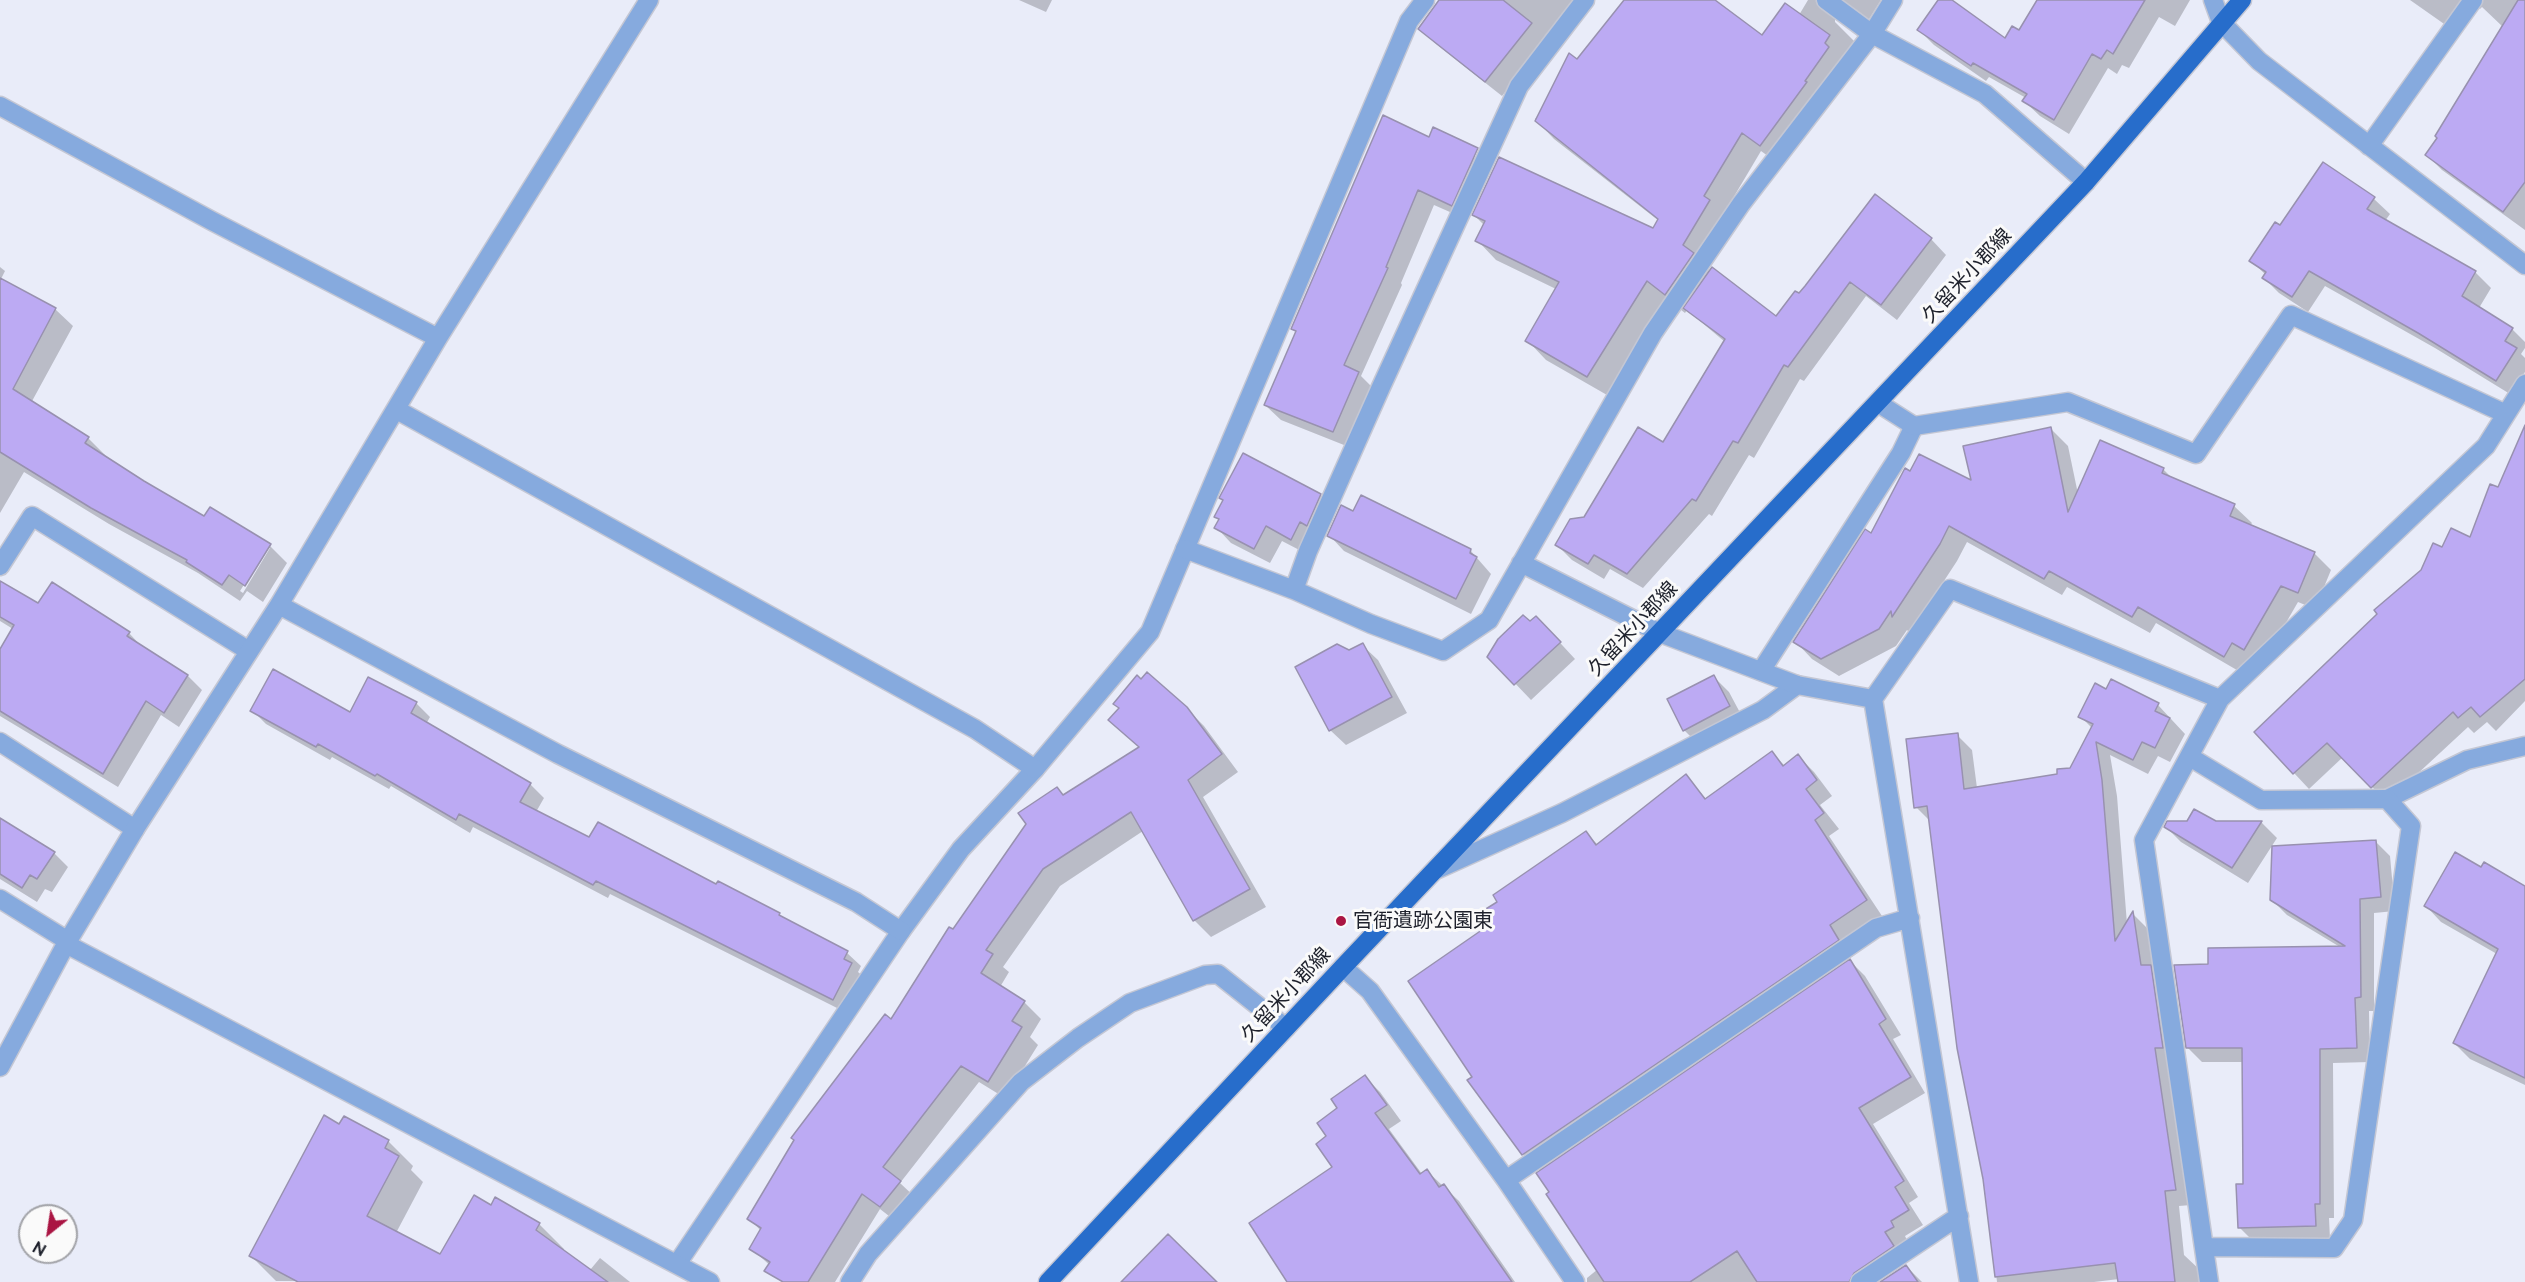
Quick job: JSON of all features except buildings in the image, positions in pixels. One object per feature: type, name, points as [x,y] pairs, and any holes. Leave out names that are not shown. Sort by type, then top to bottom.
[{"type":"main road","name":"久留米小郡線","points":[[1048,1282],[2086,182],[2242,0]]},
{"type":"street","points":[[0,1067],[67,942],[135,829],[279,605],[438,338],[649,0]]},
{"type":"street","points":[[677,1264],[902,931],[961,849],[1035,769],[1150,632],[1409,21],[1425,0]]},
{"type":"street","points":[[1294,590],[1308,551],[1390,366],[1520,86],[1585,0]]},
{"type":"street","points":[[1826,0],[1872,34],[1984,94],[2086,182]]},
{"type":"street","points":[[1185,549],[1294,590],[1371,624],[1443,651],[1489,620],[1653,333],[1741,204],[1872,34],[1893,0]]},
{"type":"street","points":[[2213,0],[2221,22],[2259,62],[2525,265]]},
{"type":"street","points":[[2369,146],[2473,0]]},
{"type":"street","points":[[0,106],[212,221],[438,338]]},
{"type":"street","points":[[1878,403],[1914,426],[2068,402],[2196,454],[2291,315],[2506,414]]},
{"type":"street","points":[[2209,1282],[2144,840],[2220,699],[2486,446],[2525,384]]},
{"type":"street","points":[[397,410],[975,729],[1035,769]]},
{"type":"street","points":[[1761,671],[1901,453],[1914,426]]},
{"type":"street","points":[[0,566],[32,516],[249,651]]},
{"type":"street","points":[[1521,563],[1660,633],[1797,685],[1874,699]]},
{"type":"street","points":[[1969,1282],[1874,699],[1950,589],[2220,699]]},
{"type":"street","points":[[279,605],[558,754],[856,903],[902,931]]},
{"type":"street","points":[[1438,869],[1583,802],[1763,710],[1797,685]]},
{"type":"street","points":[[0,742],[135,829]]},
{"type":"street","points":[[2190,757],[2261,800],[2387,799],[2468,759],[2525,746]]},
{"type":"street","points":[[2204,1247],[2334,1248],[2353,1220],[2411,826],[2387,799]]},
{"type":"street","points":[[0,899],[67,942],[710,1282]]},
{"type":"street","points":[[1506,1180],[1876,928],[1910,918]]},
{"type":"street","points":[[1343,967],[1370,991],[1506,1180],[1575,1282]]},
{"type":"street","points":[[850,1282],[868,1254],[1021,1082],[1078,1038],[1130,1003],[1205,975],[1218,974],[1286,1028]]},
{"type":"street","points":[[1860,1282],[1959,1216]]},
{"type":"place","name":"官衙遺跡公園東","points":[[1341,921]]}]
